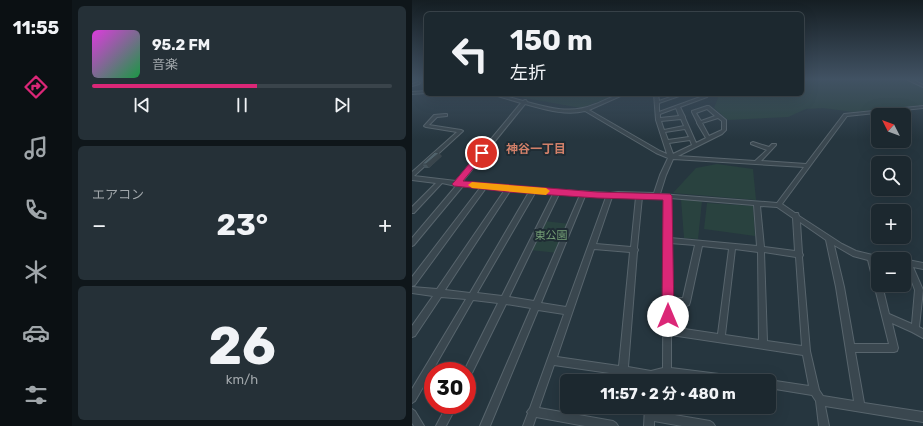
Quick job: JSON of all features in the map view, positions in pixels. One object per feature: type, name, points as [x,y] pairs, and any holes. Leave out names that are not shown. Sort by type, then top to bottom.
[{"type":"street","points":[[512,99],[533,105],[578,111],[611,99]]},
{"type":"street","points":[[656,99],[658,120],[671,157]]},
{"type":"street","points":[[656,103],[668,99]]},
{"type":"street","points":[[657,114],[698,99]]},
{"type":"street","points":[[412,243],[524,102]]},
{"type":"street","points":[[678,106],[695,145]]},
{"type":"street","points":[[656,196],[671,157],[724,130],[724,121],[708,107],[694,112],[708,138]]},
{"type":"street","points":[[778,205],[846,115],[923,107]]},
{"type":"street","points":[[585,109],[658,152],[671,157],[808,166]]},
{"type":"street","points":[[413,178],[461,131],[426,126],[436,116],[445,115]]},
{"type":"street","points":[[700,123],[718,116]]},
{"type":"street","points":[[658,120],[682,117]]},
{"type":"street","points":[[663,131],[687,127]]},
{"type":"street","points":[[666,142],[692,138]]},
{"type":"street","points":[[753,143],[772,147],[756,163]]},
{"type":"street","points":[[413,178],[484,187],[533,191],[667,196],[778,205],[796,215],[855,254],[871,257]]},
{"type":"street","points":[[412,211],[440,182]]},
{"type":"street","points":[[412,283],[484,187]]},
{"type":"street","points":[[412,333],[508,189]]},
{"type":"street","points":[[412,398],[533,191]]},
{"type":"street","points":[[473,362],[557,192]]},
{"type":"street","points":[[485,426],[584,194]]},
{"type":"street","points":[[528,426],[610,195]]},
{"type":"street","points":[[623,370],[639,196]]},
{"type":"street","points":[[667,196],[667,372]]},
{"type":"street","points":[[757,203],[761,249],[763,345]]},
{"type":"street","points":[[796,215],[806,351],[815,391],[820,400],[824,426]]},
{"type":"street","points":[[830,238],[860,407]]},
{"type":"street","points":[[668,240],[761,249],[800,255]]},
{"type":"street","points":[[668,300],[686,302],[700,243]]},
{"type":"street","points":[[592,246],[634,250]]},
{"type":"street","points":[[721,339],[732,247]]},
{"type":"street","points":[[911,264],[923,266]]},
{"type":"street","points":[[911,273],[919,290],[915,329]]},
{"type":"street","points":[[412,290],[504,300],[568,312]]},
{"type":"street","points":[[850,348],[894,348],[881,292]]},
{"type":"street","points":[[886,317],[915,329],[923,334]]},
{"type":"street","points":[[668,331],[806,351]]},
{"type":"street","points":[[551,360],[623,370],[637,374]]},
{"type":"street","points":[[662,374],[667,372],[684,374]]},
{"type":"street","points":[[776,385],[815,391]]},
{"type":"street","points":[[820,400],[923,417]]},
{"type":"street","points":[[532,412],[613,426]]},
{"type":"street","points":[[412,414],[419,426]]},
{"type":"street","points":[[441,426],[447,414]]},
{"type":"street","points":[[649,426],[650,414]]},
{"type":"street","points":[[657,417],[677,423],[710,426]]},
{"type":"green space","points":[[530,99],[606,99],[581,108]]},
{"type":"green space","points":[[718,99],[923,99],[923,105],[893,108],[871,108],[871,110],[853,112],[823,108],[806,109],[788,117],[728,120],[714,108]]},
{"type":"green space","points":[[717,164],[753,169],[756,200],[673,193],[696,168]]},
{"type":"green space","points":[[681,199],[702,201],[698,239],[684,238]]},
{"type":"green space","points":[[707,203],[753,206],[755,236],[704,229]]},
{"type":"green space","name":"東公園","points":[[544,221],[570,224],[558,253],[530,250]]},
{"type":"building","points":[[435,152],[439,153],[426,164],[422,164]]},
{"type":"slow traffic","points":[[472,185],[546,191]]},
{"type":"district","name":"神谷一丁目","points":[[536,149]]},
{"type":"route","points":[[482,153],[456,184],[597,195],[618,194],[667,196],[668,316]]}]
